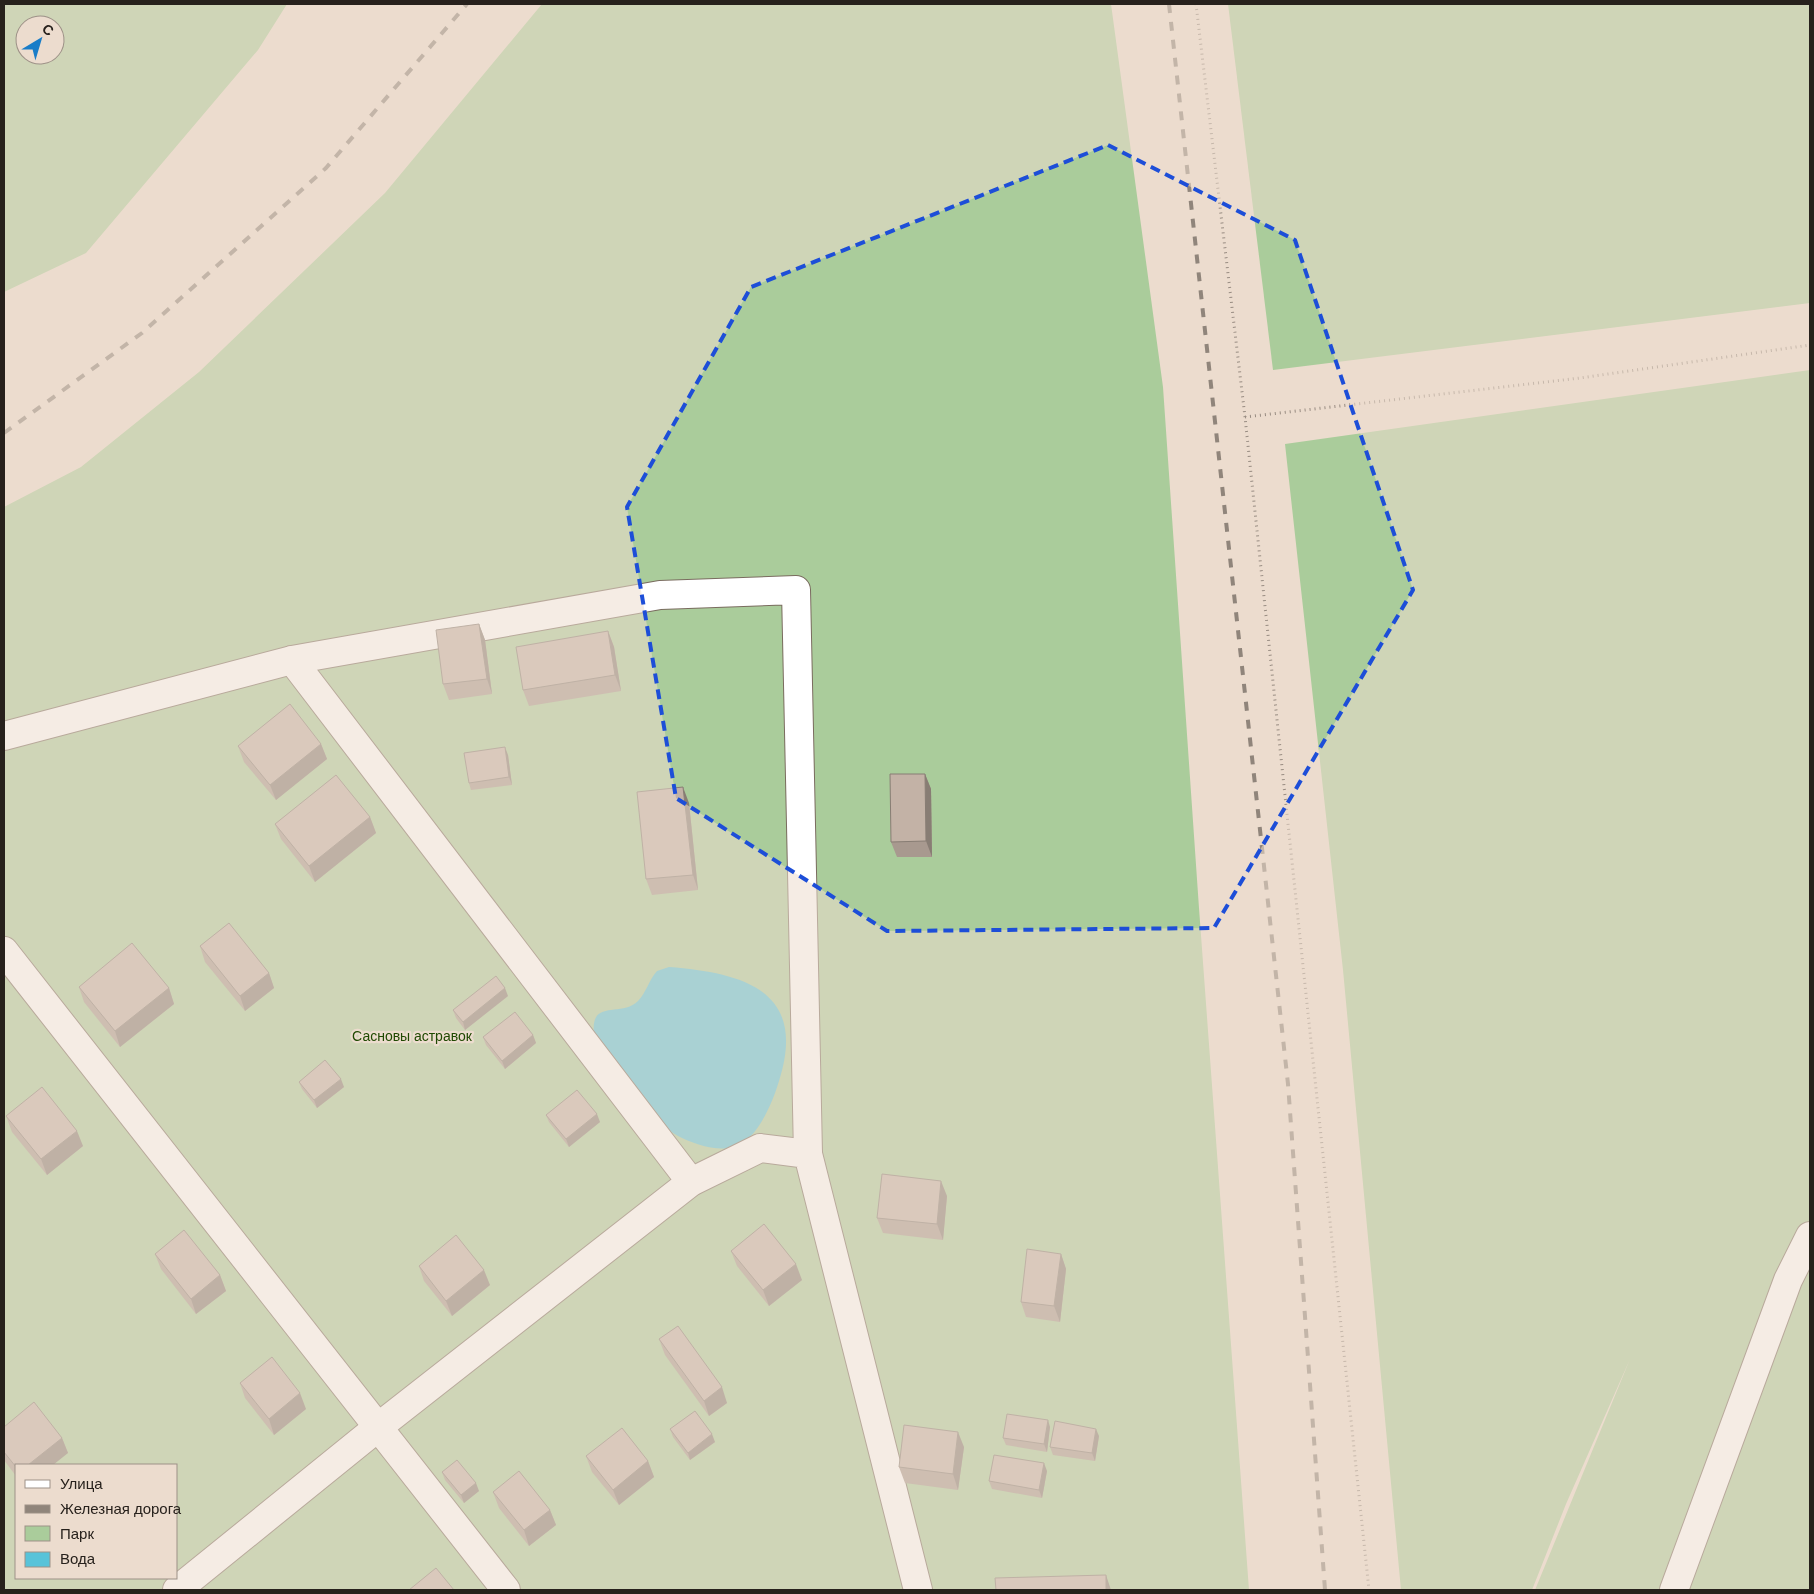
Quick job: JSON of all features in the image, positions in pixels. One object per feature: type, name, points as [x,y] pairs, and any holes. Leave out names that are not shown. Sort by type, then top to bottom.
[{"type":"street","points":[[4,736],[292,660],[660,595],[796,590],[808,1154],[918,1590]]},
{"type":"street","points":[[292,660],[691,1182]]},
{"type":"street","points":[[4,951],[506,1590]]},
{"type":"street","points":[[177,1590],[377,1428],[691,1182],[760,1148],[808,1154]]},
{"type":"street","points":[[1674,1590],[1788,1280],[1810,1236]]},
{"type":"path","points":[[1196,4],[1244,418],[1369,1590]]},
{"type":"path","points":[[1244,418],[1580,378],[1810,345]]},
{"type":"highlighted area","points":[[1108,145],[1295,240],[1413,590],[1214,928],[887,931],[676,798],[627,507],[751,287]]},
{"type":"green space","points":[[4,4],[287,4],[258,50],[86,253],[4,292]]},
{"type":"green space","name":"Сасновы астравок","points":[[542,4],[1111,4],[1163,387],[1249,1590],[4,1590],[4,507],[81,467],[199,372],[385,193]]},
{"type":"green space","points":[[1228,4],[1810,4],[1810,303],[1273,370]]},
{"type":"green space","points":[[1810,370],[1810,1590],[1535,1590],[1630,1359],[1566,1504],[1532,1590],[1401,1590],[1343,970],[1285,444]]},
{"type":"water","points":[[669,967],[721,975],[744,982],[763,992],[776,1007],[784,1026],[786,1050],[779,1081],[773,1097],[761,1123],[743,1143],[736,1147],[719,1148],[693,1143],[667,1129],[633,1090],[594,1034],[594,1023],[597,1016],[608,1010],[631,1006],[641,998],[657,971]]},
{"type":"building","points":[[479,624],[487,679],[443,684],[436,630]]},
{"type":"building","points":[[608,631],[615,675],[523,690],[516,647]]},
{"type":"building","points":[[290,704],[321,744],[270,785],[238,746]]},
{"type":"building","points":[[505,747],[509,777],[469,783],[464,753]]},
{"type":"building","points":[[890,774],[925,774],[926,841],[891,842]]},
{"type":"building","points":[[336,775],[370,817],[309,866],[275,824]]},
{"type":"building","points":[[683,787],[693,875],[646,879],[637,792]]},
{"type":"building","points":[[229,923],[269,973],[240,996],[200,946]]},
{"type":"building","points":[[132,943],[169,988],[115,1031],[79,987]]},
{"type":"building","points":[[496,976],[505,988],[463,1022],[453,1010]]},
{"type":"building","points":[[515,1012],[533,1035],[502,1061],[483,1037]]},
{"type":"building","points":[[325,1060],[341,1079],[314,1100],[299,1082]]},
{"type":"building","points":[[42,1087],[77,1131],[41,1159],[6,1116]]},
{"type":"building","points":[[577,1090],[597,1114],[566,1139],[546,1115]]},
{"type":"building","points":[[882,1174],[941,1181],[937,1224],[877,1218]]},
{"type":"building","points":[[764,1224],[796,1264],[763,1290],[731,1251]]},
{"type":"building","points":[[184,1230],[220,1275],[191,1299],[155,1254]]},
{"type":"building","points":[[456,1235],[484,1270],[446,1301],[419,1266]]},
{"type":"building","points":[[1027,1249],[1061,1254],[1054,1306],[1021,1302]]},
{"type":"building","points":[[678,1326],[722,1387],[704,1401],[659,1339]]},
{"type":"building","points":[[272,1357],[300,1393],[269,1419],[240,1383]]},
{"type":"building","points":[[34,1402],[62,1438],[29,1464],[15,1464],[15,1466],[4,1452],[4,1427]]},
{"type":"building","points":[[695,1411],[712,1434],[688,1453],[670,1429]]},
{"type":"building","points":[[1007,1414],[1048,1420],[1044,1444],[1003,1438]]},
{"type":"building","points":[[1055,1421],[1096,1429],[1092,1453],[1050,1447]]},
{"type":"building","points":[[904,1425],[958,1432],[953,1474],[899,1467]]},
{"type":"building","points":[[622,1428],[648,1461],[613,1490],[586,1456]]},
{"type":"building","points":[[994,1455],[1044,1463],[1039,1490],[989,1481]]},
{"type":"building","points":[[457,1460],[476,1483],[461,1495],[442,1472]]},
{"type":"building","points":[[519,1471],[550,1510],[524,1530],[493,1492]]},
{"type":"building","points":[[436,1568],[454,1590],[409,1590]]},
{"type":"building","points":[[1106,1575],[1106,1590],[996,1590],[995,1578]]},
{"type":"railway","points":[[4,433],[142,333],[326,168],[467,4]]},
{"type":"railway","points":[[1169,4],[1288,1084],[1325,1590]]}]
